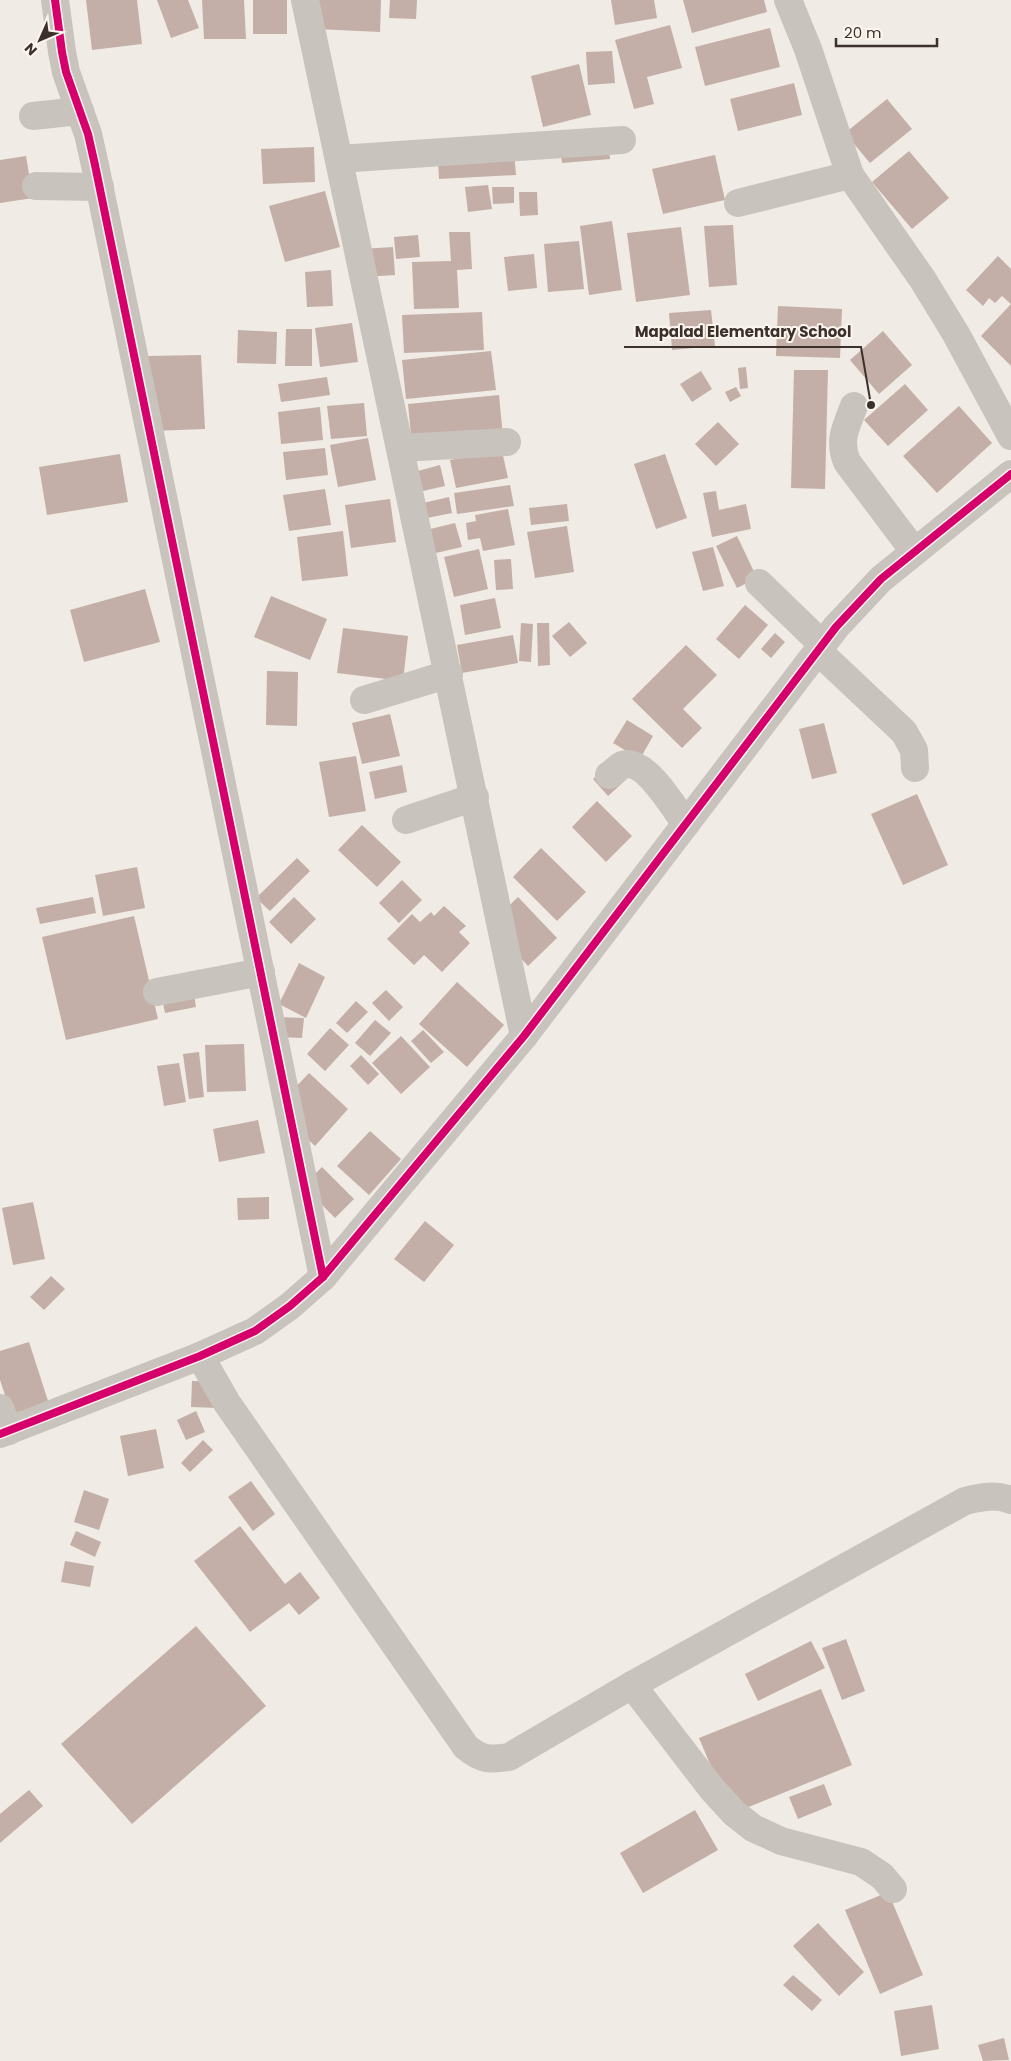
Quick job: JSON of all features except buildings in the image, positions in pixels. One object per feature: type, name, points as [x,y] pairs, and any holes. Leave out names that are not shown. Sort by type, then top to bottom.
[{"type":"street","points":[[55,0],[62,52],[100,187],[324,1277]]},
{"type":"street","points":[[305,0],[524,1036]]},
{"type":"street","points":[[788,0],[811,57],[850,175],[913,265],[947,319],[1011,436]]},
{"type":"street","points":[[33,116],[80,111]]},
{"type":"street","points":[[339,159],[622,140]]},
{"type":"street","points":[[738,203],[850,175]]},
{"type":"street","points":[[36,186],[100,187]]},
{"type":"street","points":[[854,406],[844,434],[843,451],[845,456],[914,551]]},
{"type":"street","points":[[401,448],[507,442]]},
{"type":"street","points":[[3,1424],[200,1356],[255,1330],[290,1306],[324,1277],[524,1036],[820,648],[862,598],[914,551],[1011,474]]},
{"type":"street","points":[[759,583],[820,648],[904,732],[914,750],[916,768]]},
{"type":"street","points":[[364,700],[449,674]]},
{"type":"street","points":[[609,775],[622,765],[634,765],[646,772],[686,824]]},
{"type":"street","points":[[406,820],[475,798]]},
{"type":"street","points":[[157,992],[261,972]]},
{"type":"street","points":[[200,1356],[233,1411],[460,1738],[476,1755],[490,1760],[509,1757],[632,1685],[965,1501],[985,1496],[1002,1496],[1011,1500]]},
{"type":"street","points":[[632,1685],[712,1789],[734,1813],[753,1828],[781,1841],[860,1862],[882,1876],[893,1889]]},
{"type":"cycle path","points":[[55,0],[66,72],[88,134],[95,165],[323,1277]]},
{"type":"cycle path","points":[[0,1434],[200,1356],[255,1331],[290,1306],[323,1277],[524,1036],[836,627],[881,579],[1011,474]]},
{"type":"place","name":"Mapalad Elementary School","points":[[871,405]]}]
